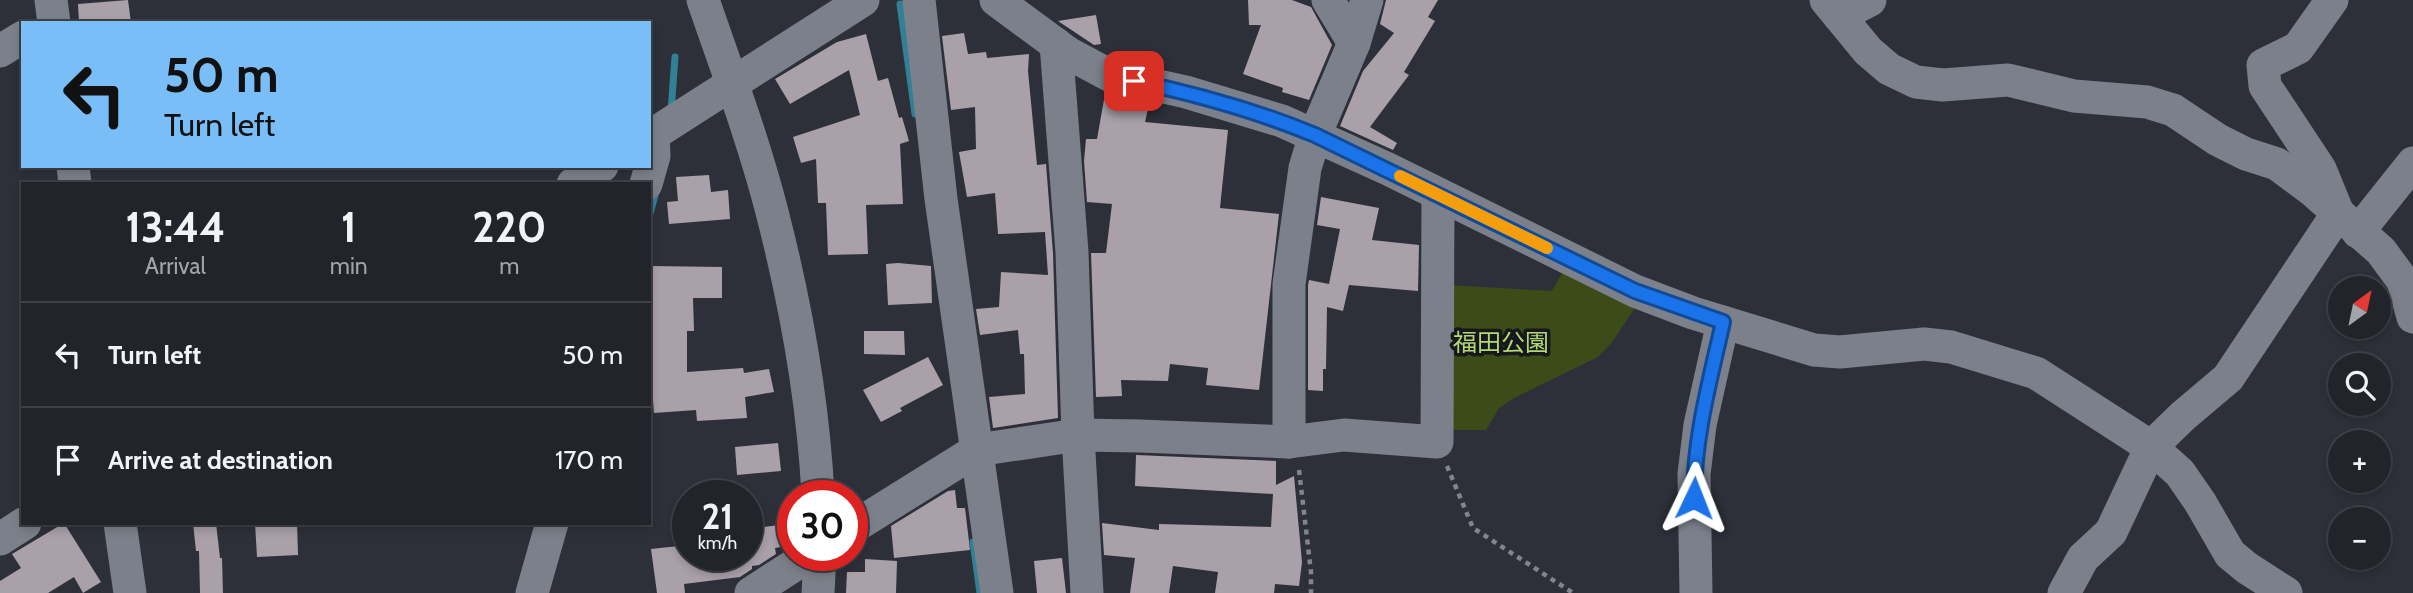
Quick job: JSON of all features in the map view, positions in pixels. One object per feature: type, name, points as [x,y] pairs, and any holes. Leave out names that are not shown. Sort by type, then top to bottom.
[{"type":"street","points":[[703,0],[772,211],[803,349],[817,480]]},
{"type":"street","points":[[651,166],[661,129],[863,0]]},
{"type":"street","points":[[919,0],[967,455],[997,593]]},
{"type":"street","points":[[996,0],[1052,41],[1109,75],[1186,92],[1282,121],[1635,291],[1814,350],[1840,352],[1924,344],[1982,355],[2036,373],[2151,447],[2180,473],[2230,554],[2286,593]]},
{"type":"street","points":[[1042,0],[1052,41],[1072,252],[1087,593]]},
{"type":"street","points":[[1328,0],[1354,43]]},
{"type":"street","points":[[1289,442],[1289,284],[1305,168],[1315,135],[1354,43],[1367,0]]},
{"type":"street","points":[[1870,0],[1833,8],[1868,51],[1889,69],[1916,82],[1943,85],[2008,80],[2074,96],[2147,102],[2173,110],[2246,155],[2277,164],[2381,251],[2403,281],[2411,308]]},
{"type":"street","points":[[2332,0],[2298,48],[2263,65],[2265,86],[2320,169],[2348,222]]},
{"type":"street","points":[[0,51],[21,38]]},
{"type":"street","points":[[2064,593],[2083,558],[2111,531],[2151,447],[2228,378],[2348,222],[2413,163]]},
{"type":"street","points":[[576,182],[599,168]]},
{"type":"street","points":[[868,518],[967,455],[1078,435],[1289,442],[1344,436],[1437,442],[1438,194]]},
{"type":"street","points":[[1696,593],[1694,474],[1700,425],[1723,322]]},
{"type":"street","points":[[0,539],[22,525]]},
{"type":"street","points":[[120,525],[130,593]]},
{"type":"street","points":[[532,593],[551,525]]},
{"type":"street","points":[[751,593],[785,571]]},
{"type":"street","points":[[818,593],[819,571]]},
{"type":"path","points":[[1289,442],[1300,474],[1311,593]]},
{"type":"path","points":[[1437,442],[1473,528],[1573,593]]},
{"type":"green space","name":"福田公園","points":[[1565,268],[1633,301],[1634,309],[1613,341],[1598,357],[1499,408],[1486,430],[1444,430],[1448,285],[1552,291]]},
{"type":"building","points":[[128,0],[131,21],[79,21],[78,4]]},
{"type":"building","points":[[1248,0],[1292,0],[1311,7],[1332,45],[1309,100],[1282,92],[1283,88],[1243,74],[1261,25],[1249,25]]},
{"type":"building","points":[[1386,0],[1438,0],[1428,17],[1435,21],[1404,72],[1409,75],[1370,127],[1397,143],[1393,150],[1340,126],[1363,71],[1394,33],[1380,24]]},
{"type":"building","points":[[1096,15],[1101,44],[1094,45],[1058,21]]},
{"type":"building","points":[[964,33],[968,54],[986,52],[987,58],[1029,54],[1028,71],[1037,165],[1046,164],[1053,253],[1058,418],[993,428],[989,397],[1025,394],[1024,354],[1020,354],[1018,330],[980,335],[976,309],[999,307],[1001,272],[1048,275],[1045,232],[998,234],[995,193],[967,197],[959,152],[976,149],[975,107],[951,110],[942,36]]},
{"type":"building","points":[[866,34],[878,81],[888,78],[899,118],[902,117],[909,141],[900,144],[903,204],[866,205],[868,254],[828,255],[826,203],[818,203],[816,159],[801,163],[793,137],[860,115],[849,70],[790,104],[775,79],[837,42]]},
{"type":"building","points":[[1105,94],[1149,104],[1145,122],[1228,130],[1220,208],[1279,214],[1259,390],[1206,385],[1208,368],[1170,364],[1168,381],[1121,380],[1122,396],[1096,397],[1091,253],[1106,253],[1112,204],[1087,202],[1084,161],[1086,139],[1097,139]]},
{"type":"building","points":[[709,175],[711,192],[728,190],[730,219],[669,224],[667,202],[678,201],[676,177]]},
{"type":"building","points":[[1321,197],[1379,208],[1372,240],[1419,245],[1418,291],[1349,285],[1343,311],[1327,307],[1323,391],[1308,390],[1308,285],[1309,280],[1329,284],[1340,229],[1317,225]]},
{"type":"building","points":[[886,264],[931,266],[932,303],[888,305]]},
{"type":"building","points":[[651,266],[722,267],[722,298],[693,298],[694,331],[687,331],[687,372],[743,368],[744,373],[769,369],[774,392],[745,397],[747,418],[697,421],[696,410],[654,413]]},
{"type":"building","points":[[864,331],[904,331],[905,355],[864,354]]},
{"type":"building","points":[[928,357],[943,385],[900,408],[902,411],[881,422],[863,390]]},
{"type":"building","points":[[778,443],[781,471],[737,475],[735,447]]},
{"type":"building","points":[[1136,455],[1276,461],[1276,485],[1294,476],[1302,562],[1299,586],[1275,584],[1274,593],[1215,593],[1218,572],[1173,566],[1169,593],[1130,593],[1135,558],[1104,555],[1102,523],[1159,530],[1159,524],[1271,527],[1273,494],[1135,486]]},
{"type":"building","points":[[955,490],[957,508],[965,508],[970,550],[894,558],[891,526],[948,491]]},
{"type":"building","points":[[61,525],[65,525],[101,582],[83,593],[74,577],[48,593],[0,593],[0,581],[21,568],[12,554]]},
{"type":"building","points":[[193,525],[216,525],[222,558],[223,593],[200,593],[199,551],[196,551]]},
{"type":"building","points":[[255,525],[297,525],[298,555],[257,557]]},
{"type":"building","points":[[777,525],[776,554],[763,562],[763,527]]},
{"type":"building","points":[[672,547],[672,571],[749,571],[740,577],[684,584],[685,593],[657,593],[651,549]]},
{"type":"building","points":[[1062,558],[1066,593],[1037,593],[1034,561]]},
{"type":"building","points":[[868,559],[897,561],[896,593],[846,593],[847,572],[868,571]]},
{"type":"waterway","points":[[900,4],[915,114]]},
{"type":"waterway","points":[[671,112],[675,57]]},
{"type":"waterway","points":[[651,210],[657,188]]},
{"type":"waterway","points":[[973,542],[980,593]]},
{"type":"slow traffic","points":[[1400,176],[1547,248]]},
{"type":"route","points":[[1134,81],[1186,92],[1282,121],[1388,169],[1635,291],[1723,322],[1700,425],[1694,498]]}]
